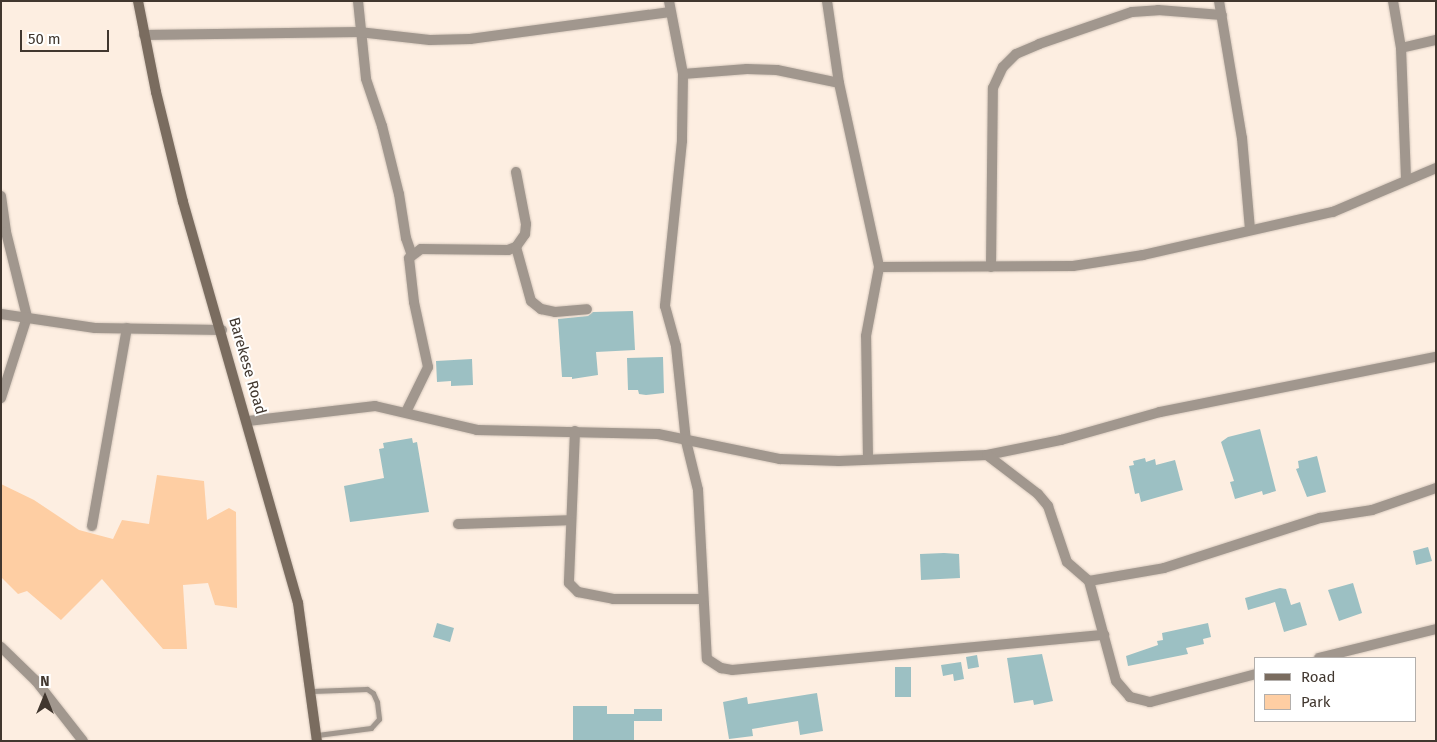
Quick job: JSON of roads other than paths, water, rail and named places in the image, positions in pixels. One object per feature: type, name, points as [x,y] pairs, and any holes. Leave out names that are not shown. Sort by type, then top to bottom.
[{"type":"main road","name":"Barekese Road","points":[[138,1],[144,35],[183,202],[222,330],[298,603],[312,691],[317,738]]},
{"type":"street","points":[[358,1],[366,79],[382,126],[399,194],[406,238],[412,254],[408,265],[428,367],[406,412]]},
{"type":"street","points":[[827,1],[839,83],[879,267],[866,336],[868,458]]},
{"type":"street","points":[[1220,1],[1242,138],[1250,229]]},
{"type":"street","points":[[1393,1],[1401,48],[1406,179]]},
{"type":"street","points":[[144,35],[360,32],[430,40],[470,40],[670,6],[683,74],[682,141],[665,306],[676,346],[686,441],[698,490],[702,599],[707,659],[721,668],[732,670],[1104,636]]},
{"type":"street","points":[[991,266],[993,88],[1003,67],[1016,54],[1039,44],[1132,12],[1158,10],[1222,16]]},
{"type":"street","points":[[1401,48],[1436,40]]},
{"type":"street","points":[[683,74],[767,70],[839,83]]},
{"type":"street","points":[[879,267],[1073,266],[1143,255],[1250,229],[1333,212],[1406,179],[1436,168]]},
{"type":"street","points":[[412,254],[421,249],[508,250],[516,247],[525,234],[526,224],[516,172]]},
{"type":"street","points":[[1,196],[6,232],[27,317],[1,398]]},
{"type":"street","points":[[516,247],[531,301],[541,309],[555,312],[587,310]]},
{"type":"street","points":[[1,314],[95,328],[222,330]]},
{"type":"street","points":[[92,526],[127,328]]},
{"type":"street","points":[[248,421],[353,406],[375,406],[477,430],[658,434],[780,459],[987,455],[1062,440],[1160,412],[1436,356]]},
{"type":"street","points":[[575,431],[569,583],[578,592],[613,599],[702,599]]},
{"type":"street","points":[[987,455],[1038,494],[1048,506],[1067,562],[1089,581],[1116,681],[1130,697],[1139,701],[1150,702],[1254,675]]},
{"type":"street","points":[[1089,581],[1164,568],[1320,518],[1372,510],[1436,488]]},
{"type":"street","points":[[458,524],[570,520]]},
{"type":"street","points":[[1323,657],[1436,629]]},
{"type":"street","points":[[1,647],[36,681],[83,741]]},
{"type":"lane","points":[[312,691],[367,689],[373,693],[377,702],[379,719],[371,728],[317,738]]}]
